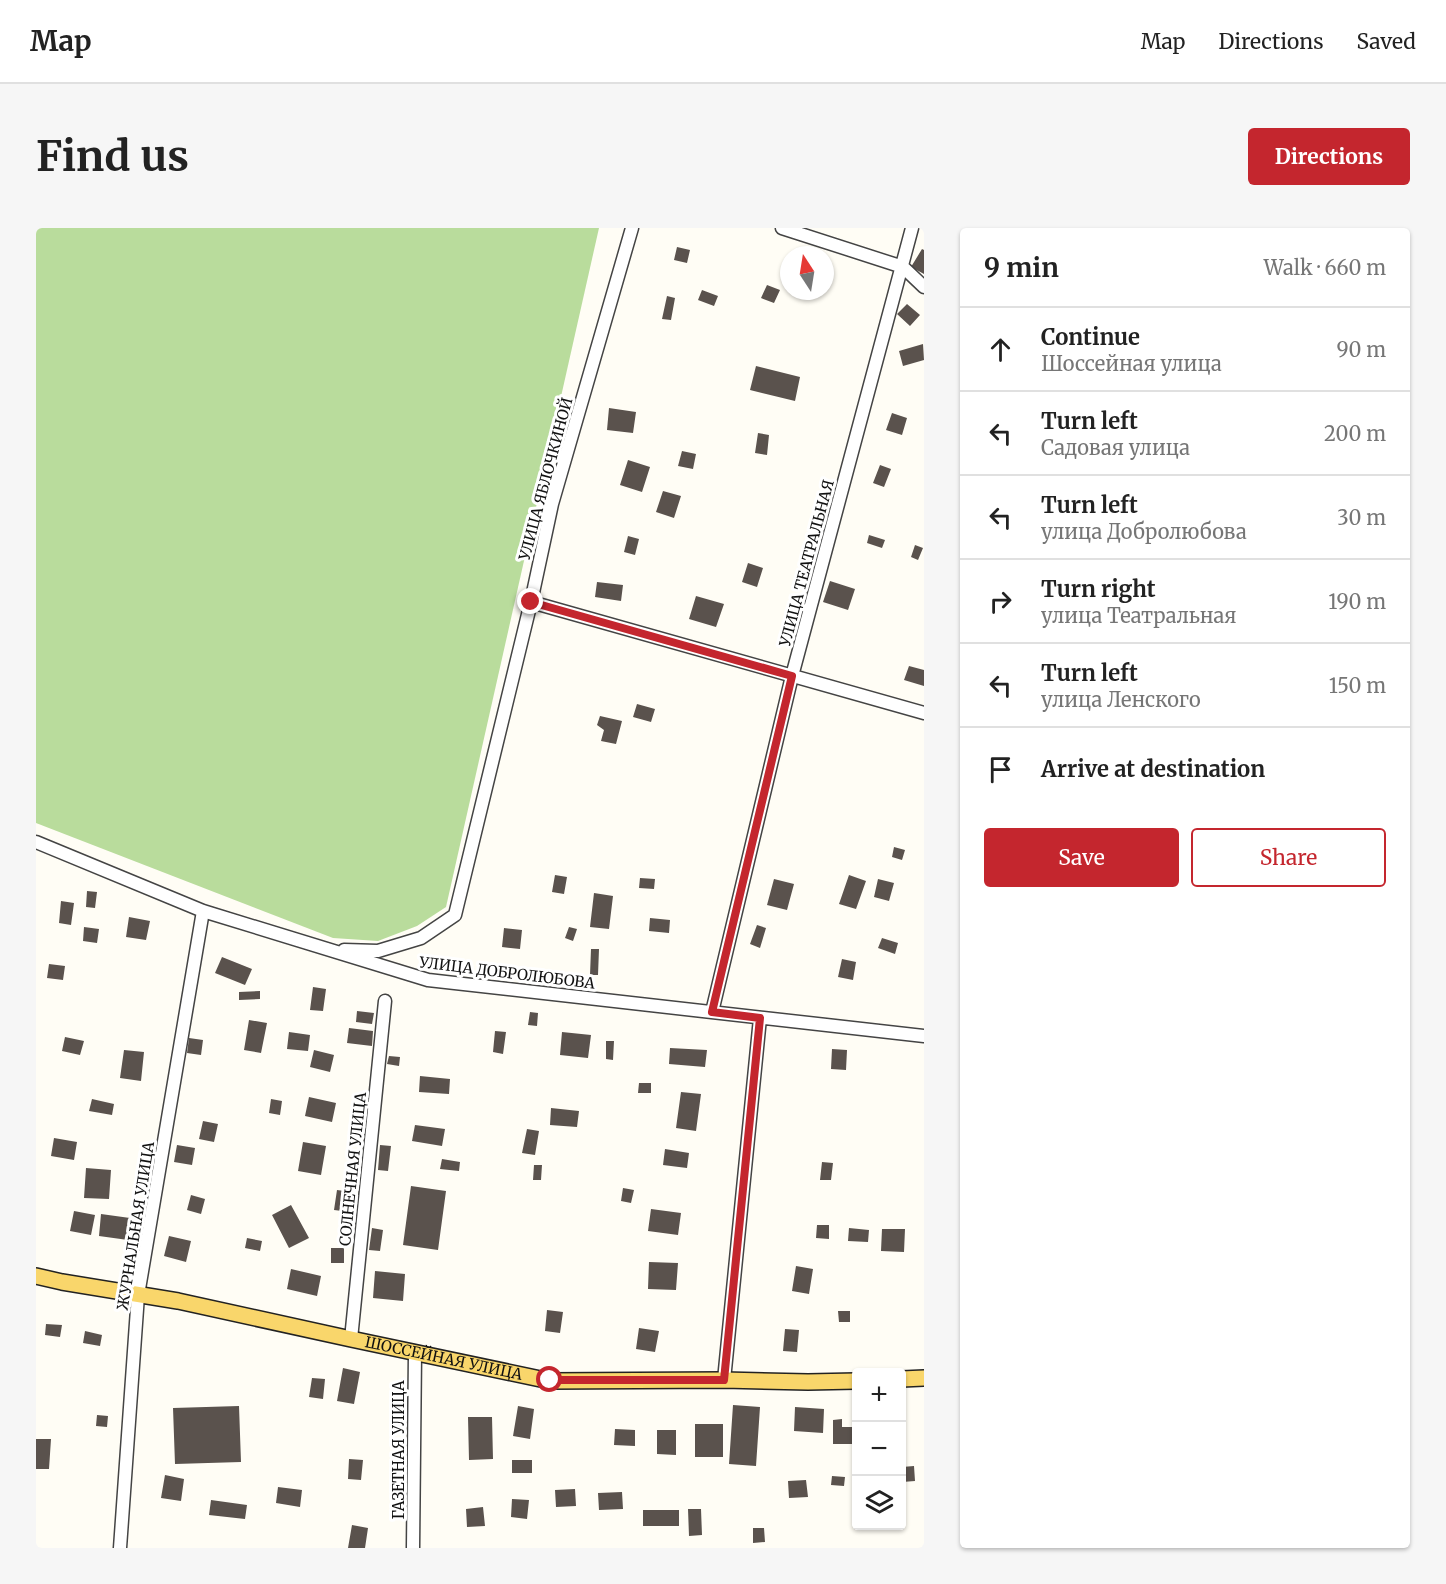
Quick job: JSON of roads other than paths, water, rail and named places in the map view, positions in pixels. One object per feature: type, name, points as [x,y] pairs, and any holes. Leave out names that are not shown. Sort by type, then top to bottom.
[{"type":"main road","name":"ШОССЕЙНАЯ УЛИЦА","points":[[36,1276],[169,1299],[550,1380],[852,1381]]},
{"type":"main road","points":[[906,1379],[924,1378]]},
{"type":"street","name":"УЛИЦА ЯБЛОЧКИНОЙ","points":[[329,950],[378,951],[421,938],[455,915],[531,602],[552,504],[632,228]]},
{"type":"street","points":[[782,228],[903,267],[924,287]]},
{"type":"street","name":"УЛИЦА ТЕАТРАЛЬНАЯ","points":[[712,1012],[792,676],[912,228]]},
{"type":"street","points":[[531,602],[924,713]]},
{"type":"street","name":"УЛИЦА ДОБРОЛЮБОВА","points":[[36,842],[203,911],[428,980],[924,1036]]},
{"type":"street","name":"ЖУРНАЛЬНАЯ УЛИЦА","points":[[120,1548],[138,1295],[203,911]]},
{"type":"street","name":"СОЛНЕЧНАЯ УЛИЦА","points":[[351,1339],[385,1001]]},
{"type":"street","points":[[724,1380],[760,1018]]},
{"type":"street","name":"ГАЗЕТНАЯ УЛИЦА","points":[[413,1548],[415,1353]]}]
